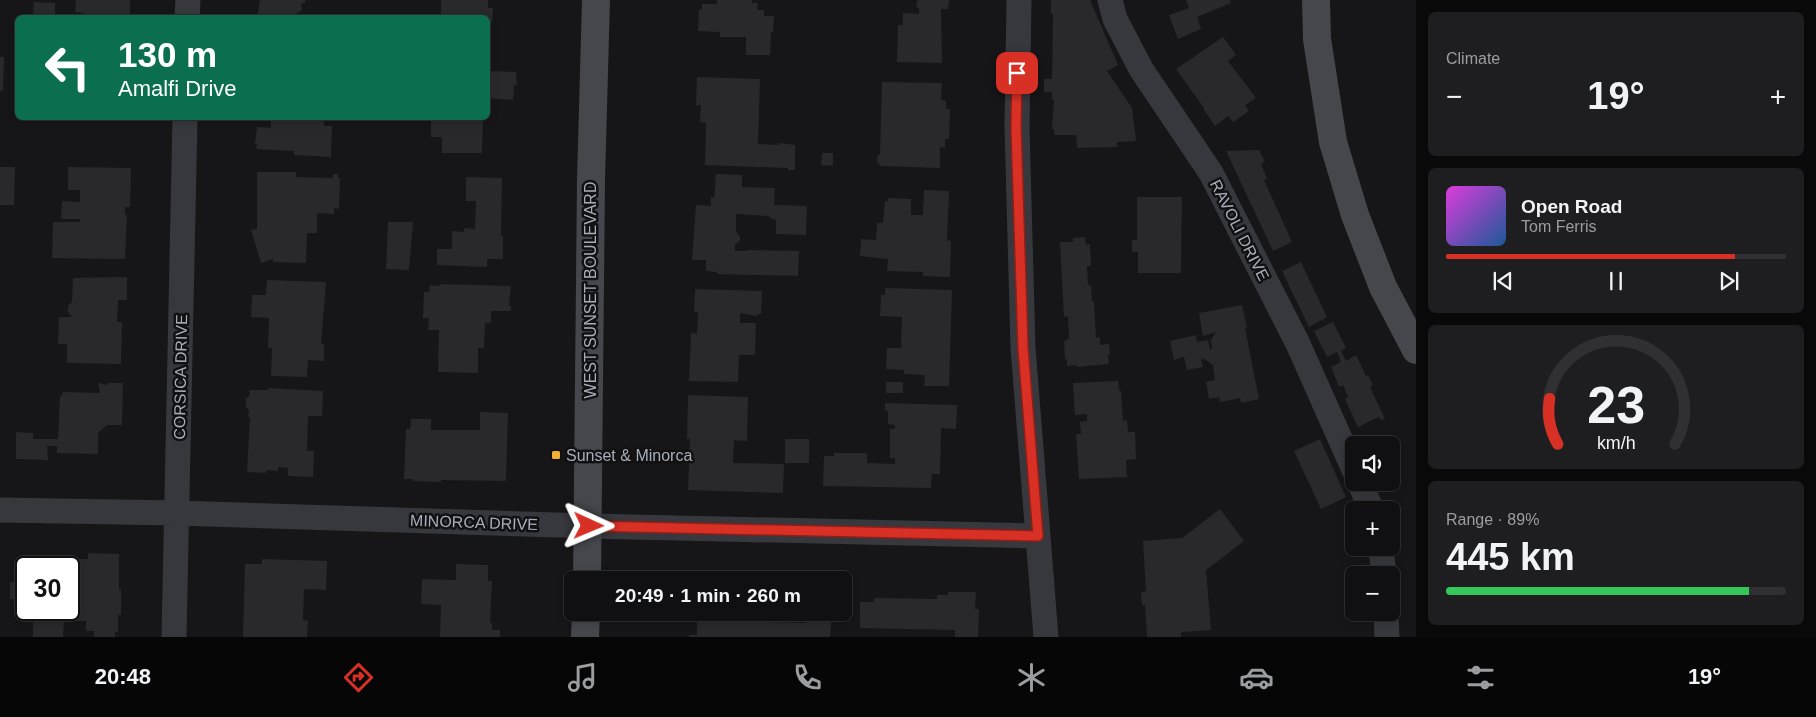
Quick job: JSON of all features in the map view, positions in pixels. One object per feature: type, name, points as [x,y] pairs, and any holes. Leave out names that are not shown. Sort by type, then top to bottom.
[{"type":"main road","name":"WEST SUNSET BOULEVARD","points":[[587,571],[590,180],[596,0]]},
{"type":"main road","points":[[1316,0],[1317,39],[1333,142],[1355,215],[1383,287],[1416,350]]},
{"type":"main road","points":[[585,637],[586,621]]},
{"type":"street","points":[[187,15],[188,0]]},
{"type":"street","points":[[1018,0],[1016,127],[1023,348],[1046,637]]},
{"type":"street","name":"RAVOLI DRIVE","points":[[1110,0],[1115,19],[1141,69],[1211,173],[1298,344],[1345,450]]},
{"type":"street","name":"CORSICA DRIVE","points":[[174,637],[185,120]]},
{"type":"street","name":"MINORCA DRIVE","points":[[0,510],[1038,536]]},
{"type":"street","points":[[1386,621],[1387,637]]},
{"type":"building","points":[[76,0],[130,0],[130,15],[83,15],[83,13],[75,12]]},
{"type":"building","points":[[260,0],[305,0],[305,3],[301,3],[302,10],[296,15],[258,15]]},
{"type":"building","points":[[441,0],[488,0],[488,8],[493,8],[492,23],[490,23],[490,15],[441,15]]},
{"type":"building","points":[[717,0],[752,0],[752,3],[758,3],[757,10],[764,10],[764,16],[774,16],[770,55],[746,55],[746,37],[720,37],[720,32],[698,31],[699,9],[702,10],[702,4],[717,4]]},
{"type":"building","points":[[919,0],[949,0],[948,9],[941,9],[942,63],[897,62],[898,25],[903,25],[903,13],[919,14],[919,8],[916,7]]},
{"type":"building","points":[[1051,0],[1090,0],[1118,65],[1107,71],[1132,108],[1136,141],[1117,142],[1117,147],[1077,148],[1076,135],[1054,135],[1054,129],[1052,129],[1054,100],[1052,100],[1052,92],[1044,92],[1044,79],[1052,79],[1053,14],[1051,14]]},
{"type":"building","points":[[1186,0],[1230,0],[1231,3],[1197,17],[1201,29],[1178,39],[1169,15],[1189,8]]},
{"type":"building","points":[[34,2],[55,3],[55,15],[33,15]]},
{"type":"building","points":[[1223,37],[1236,55],[1228,61],[1256,98],[1245,105],[1249,111],[1233,122],[1228,116],[1215,126],[1176,69]]},
{"type":"building","points":[[0,57],[4,57],[3,91],[0,91]]},
{"type":"building","points":[[490,71],[516,72],[517,85],[514,85],[513,100],[490,98]]},
{"type":"building","points":[[697,77],[760,79],[758,144],[779,145],[779,143],[795,145],[795,170],[788,170],[788,168],[705,165],[706,123],[700,122],[701,105],[696,105]]},
{"type":"building","points":[[882,82],[942,83],[941,100],[946,101],[946,109],[950,109],[949,139],[945,139],[945,148],[940,147],[940,168],[881,166],[877,162],[877,156],[880,154]]},
{"type":"building","points":[[271,120],[324,120],[324,126],[332,126],[331,157],[294,155],[294,151],[256,149],[257,127],[271,128]]},
{"type":"building","points":[[431,120],[483,120],[482,153],[442,153],[442,137],[431,137]]},
{"type":"building","points":[[1259,150],[1265,162],[1261,164],[1267,179],[1264,180],[1292,242],[1273,251],[1226,151]]},
{"type":"building","points":[[822,153],[833,153],[833,166],[821,165]]},
{"type":"building","points":[[0,167],[15,167],[14,205],[0,205]]},
{"type":"building","points":[[68,167],[131,168],[130,207],[125,207],[125,215],[127,215],[125,259],[52,258],[53,222],[80,222],[80,219],[61,219],[62,201],[80,202],[80,190],[68,190]]},
{"type":"building","points":[[257,172],[296,172],[296,177],[333,178],[333,174],[338,174],[338,178],[340,178],[339,209],[334,208],[334,214],[317,213],[317,233],[307,233],[306,263],[273,262],[273,259],[261,263],[251,230],[257,229]]},
{"type":"building","points":[[716,174],[742,175],[742,187],[775,188],[774,205],[807,206],[806,235],[776,234],[776,220],[768,216],[736,214],[736,231],[740,241],[735,245],[735,251],[799,251],[798,276],[717,274],[717,272],[706,271],[706,260],[692,260],[696,205],[711,206],[711,197],[714,198]]},
{"type":"building","points":[[466,177],[502,178],[501,236],[503,236],[503,259],[487,259],[487,267],[437,265],[437,249],[452,249],[452,231],[464,232],[464,228],[475,229],[476,201],[466,201]]},
{"type":"building","points":[[924,190],[949,191],[947,240],[951,241],[950,277],[923,276],[923,272],[887,271],[888,259],[860,256],[861,239],[876,240],[877,223],[883,223],[885,201],[888,201],[888,198],[911,199],[911,215],[923,215]]},
{"type":"building","points":[[1137,197],[1182,197],[1181,273],[1138,273],[1138,252],[1132,252],[1132,240],[1137,240]]},
{"type":"building","points":[[388,222],[413,222],[409,270],[386,269]]},
{"type":"building","points":[[1085,237],[1086,245],[1090,244],[1091,266],[1087,266],[1088,285],[1091,285],[1092,301],[1094,302],[1096,338],[1100,337],[1100,345],[1109,344],[1109,364],[1067,366],[1064,341],[1069,339],[1068,316],[1064,317],[1060,242],[1073,242],[1073,238]]},
{"type":"building","points":[[1301,262],[1327,317],[1309,327],[1282,271]]},
{"type":"building","points":[[127,277],[127,300],[118,300],[117,322],[122,322],[121,364],[67,363],[67,344],[58,344],[59,317],[72,317],[68,312],[68,306],[72,302],[73,278]]},
{"type":"building","points":[[267,280],[326,282],[321,344],[324,344],[324,361],[308,360],[307,377],[271,376],[272,348],[268,348],[269,318],[251,317],[252,295],[266,295]]},
{"type":"building","points":[[440,284],[511,286],[509,306],[511,306],[511,311],[491,311],[491,323],[485,323],[484,348],[478,348],[478,373],[438,372],[439,330],[428,330],[429,318],[423,318],[424,292],[429,292],[430,285],[440,286]]},
{"type":"building","points":[[885,288],[952,290],[949,386],[924,386],[925,375],[904,374],[904,370],[886,369],[887,348],[901,348],[902,317],[880,316],[881,295],[885,295]]},
{"type":"building","points":[[695,289],[762,291],[761,314],[756,316],[740,313],[740,323],[756,323],[755,355],[739,355],[738,382],[689,381],[691,333],[697,334],[698,312],[694,312]]},
{"type":"building","points":[[1242,305],[1259,399],[1241,403],[1240,398],[1220,402],[1219,397],[1209,399],[1206,382],[1215,380],[1213,365],[1203,358],[1201,360],[1203,367],[1187,370],[1184,357],[1174,360],[1170,341],[1196,335],[1197,342],[1208,340],[1210,350],[1212,348],[1211,340],[1216,332],[1203,336],[1199,313]]},
{"type":"building","points":[[1333,322],[1346,348],[1341,351],[1346,361],[1356,355],[1366,376],[1368,375],[1373,385],[1370,387],[1385,419],[1381,420],[1379,417],[1358,427],[1345,399],[1348,397],[1343,385],[1339,387],[1331,367],[1341,362],[1337,352],[1327,357],[1314,331]]},
{"type":"building","points":[[1118,381],[1119,391],[1121,391],[1123,421],[1127,420],[1128,432],[1135,432],[1136,459],[1126,460],[1127,477],[1079,479],[1076,434],[1081,434],[1080,422],[1087,421],[1087,414],[1075,415],[1073,383]]},
{"type":"building","points":[[886,382],[903,382],[903,393],[886,393]]},
{"type":"building","points":[[98,383],[108,385],[108,383],[123,383],[122,425],[107,425],[98,433],[98,454],[57,453],[57,446],[47,446],[48,460],[16,459],[16,432],[33,433],[33,439],[58,439],[60,396],[62,396],[63,392],[100,393]]},
{"type":"building","points":[[268,388],[323,391],[322,416],[308,416],[307,451],[314,451],[313,477],[288,476],[288,468],[278,467],[278,471],[266,470],[266,473],[247,472],[250,417],[248,417],[249,411],[246,407],[246,399],[250,395],[249,390],[268,390]]},
{"type":"building","points":[[688,395],[748,397],[747,441],[734,440],[733,463],[784,464],[783,493],[688,490],[690,439],[687,439]]},
{"type":"building","points":[[885,403],[957,405],[956,429],[941,428],[940,474],[932,474],[931,488],[823,486],[824,456],[834,456],[834,453],[867,453],[867,463],[895,464],[895,458],[890,458],[890,429],[895,429],[895,425],[888,424],[888,411],[885,411]]},
{"type":"building","points":[[480,412],[508,413],[506,481],[441,480],[441,482],[404,479],[406,429],[410,429],[411,419],[431,419],[431,430],[480,430]]},
{"type":"building","points":[[785,439],[809,439],[809,463],[785,463]]},
{"type":"building","points":[[1320,439],[1346,497],[1321,509],[1294,451]]},
{"type":"building","points":[[1220,509],[1244,541],[1206,570],[1211,630],[1181,632],[1181,637],[1147,637],[1145,605],[1142,605],[1141,592],[1146,591],[1143,541],[1182,538]]},
{"type":"building","points":[[88,553],[119,554],[121,615],[118,615],[118,632],[115,632],[115,637],[94,637],[94,631],[86,631],[86,621],[80,621],[80,559],[88,559]]},
{"type":"building","points":[[262,559],[327,561],[326,590],[304,589],[303,620],[308,621],[307,637],[243,637],[245,564],[262,564]]},
{"type":"building","points":[[456,564],[488,565],[488,581],[492,581],[490,623],[492,623],[492,630],[500,630],[500,637],[440,637],[441,605],[421,604],[422,579],[456,580]]},
{"type":"building","points":[[10,582],[15,582],[15,600],[10,599]]},
{"type":"building","points":[[948,592],[976,592],[975,609],[979,609],[978,637],[955,637],[955,630],[860,628],[860,602],[874,602],[874,598],[937,599],[937,595],[948,595]]},
{"type":"building","points":[[33,621],[64,621],[63,637],[33,637]]},
{"type":"building","points":[[697,621],[806,623],[806,621],[831,621],[830,637],[689,637],[689,635],[697,635]]},
{"type":"place","name":"Sunset & Minorca","points":[[556,455]]},
{"type":"route","points":[[589,526],[1038,536],[1023,348],[1016,127],[1017,73]]}]
